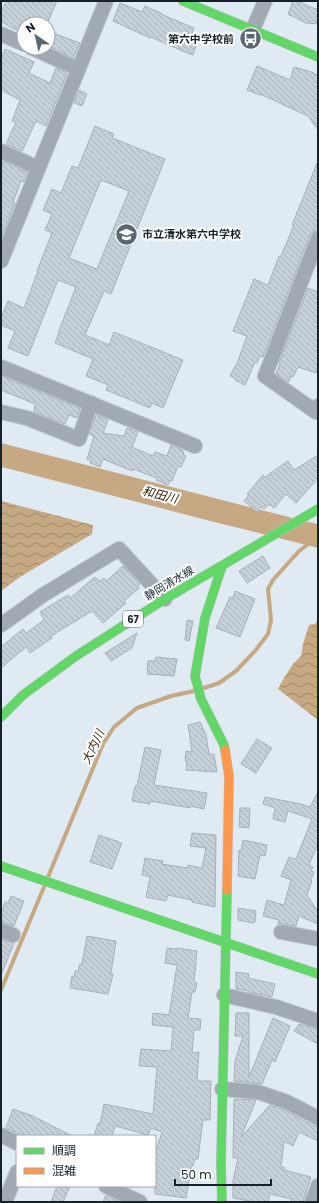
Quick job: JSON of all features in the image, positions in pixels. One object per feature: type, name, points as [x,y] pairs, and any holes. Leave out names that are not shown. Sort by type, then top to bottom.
[{"type":"street","points":[[1,261],[106,1]]},
{"type":"street","points":[[183,1],[318,57]]},
{"type":"street","points":[[253,29],[265,1]]},
{"type":"street","points":[[1,34],[16,41]]},
{"type":"street","points":[[50,56],[78,69]]},
{"type":"street","points":[[1,151],[38,168]]},
{"type":"street","points":[[318,238],[265,376],[316,412],[318,406]]},
{"type":"street","points":[[1,366],[195,446]]},
{"type":"street","points":[[1,412],[27,418],[79,439],[91,403]]},
{"type":"street","name":"静岡清水線","points":[[1,717],[23,695],[76,656],[165,599],[318,509]]},
{"type":"street","points":[[1,625],[43,595],[119,549],[165,599]]},
{"type":"street","points":[[222,566],[205,618],[195,676],[201,699],[224,745],[229,776],[222,1089],[222,1202]]},
{"type":"street","points":[[1,866],[318,974]]},
{"type":"street","points":[[281,932],[318,939]]},
{"type":"street","points":[[224,995],[276,1007],[318,1021]]},
{"type":"street","points":[[222,1089],[258,1092],[287,1102],[318,1118]]},
{"type":"street","points":[[1,1135],[16,1142]]},
{"type":"street","points":[[4,1202],[16,1174]]},
{"type":"street","points":[[312,1202],[318,1186]]},
{"type":"street","points":[[108,1187],[140,1202]]},
{"type":"water","points":[[1,501],[93,525],[92,534],[20,577],[1,591]]},
{"type":"water","points":[[318,620],[318,720],[278,689],[293,664],[301,656],[309,625],[315,624]]},
{"type":"building","points":[[7,1],[57,1],[50,16],[16,16],[16,30],[1,21],[1,11]]},
{"type":"building","points":[[293,1],[297,1],[318,9],[318,24],[306,23],[288,14]]},
{"type":"building","points":[[120,3],[142,12],[145,6],[194,28],[192,34],[199,36],[193,55],[113,21]]},
{"type":"building","points":[[56,34],[80,43],[73,58],[56,50]]},
{"type":"building","points":[[5,49],[16,54],[16,56],[21,56],[34,62],[29,73],[50,83],[56,68],[67,74],[46,126],[36,121],[22,151],[6,144],[16,122],[12,121],[20,100],[1,90],[1,59]]},
{"type":"building","points":[[257,66],[290,80],[294,67],[312,72],[318,76],[318,130],[308,116],[260,94],[247,90]]},
{"type":"building","points":[[79,90],[87,94],[82,106],[74,103]]},
{"type":"building","points":[[95,126],[114,134],[112,138],[165,159],[111,294],[104,291],[85,335],[109,345],[114,332],[183,360],[163,408],[152,403],[150,408],[106,390],[108,385],[86,376],[93,359],[55,343],[76,287],[58,280],[28,356],[8,348],[15,331],[1,325],[1,318],[8,301],[24,308],[52,233],[45,230],[52,214],[43,210],[52,189],[61,193],[72,166],[78,168]],"holes":[[[101,180],[129,191],[97,269],[69,258]]]},
{"type":"building","points":[[3,161],[28,173],[24,182],[21,181],[13,202],[15,203],[1,238],[1,166]]},
{"type":"building","points":[[317,163],[318,230],[313,231],[310,235],[263,357],[260,356],[257,363],[255,362],[245,385],[230,376],[236,366],[247,336],[233,331],[254,279],[268,285],[279,256],[281,256],[294,225],[292,225]]},
{"type":"building","points":[[308,288],[318,292],[318,367],[316,373],[298,367],[293,377],[291,376],[289,382],[276,374]]},
{"type":"building","points":[[1,376],[80,408],[77,418],[69,415],[65,424],[34,412],[35,404],[1,390]]},
{"type":"building","points":[[96,415],[108,420],[103,433],[124,436],[127,428],[138,432],[132,447],[153,456],[155,452],[167,456],[171,445],[182,450],[184,452],[183,455],[186,456],[181,467],[178,466],[172,481],[170,480],[168,485],[156,480],[157,478],[133,469],[132,471],[103,459],[100,467],[90,463],[91,461],[87,459],[94,436],[89,434]]},
{"type":"building","points":[[318,455],[318,478],[296,503],[286,494],[274,508],[269,504],[264,509],[261,507],[257,512],[244,501],[249,495],[247,494],[263,475],[265,477],[288,461],[294,470]]},
{"type":"building","points":[[263,556],[270,568],[247,583],[239,571]]},
{"type":"building","points":[[123,566],[140,584],[138,586],[139,588],[124,601],[126,603],[103,623],[92,611],[51,636],[52,638],[30,653],[26,647],[1,668],[1,647],[23,629],[26,633],[44,620],[40,612],[68,595],[70,598],[95,577],[100,581],[104,578],[106,581]]},
{"type":"building","points":[[235,591],[255,599],[240,637],[216,628],[230,597],[233,598]]},
{"type":"building","points":[[187,620],[193,621],[189,641],[185,640]]},
{"type":"building","points":[[137,633],[132,648],[111,661],[105,653]]},
{"type":"building","points":[[156,657],[177,659],[174,676],[147,674],[148,661],[155,661]]},
{"type":"building","points":[[200,722],[206,735],[209,754],[214,754],[217,772],[186,770],[186,751],[192,752],[188,725]]},
{"type":"building","points":[[257,739],[272,748],[256,773],[241,764]]},
{"type":"building","points":[[145,747],[161,750],[154,785],[207,793],[204,809],[150,801],[150,804],[132,801],[135,786],[137,786]]},
{"type":"building","points":[[318,792],[318,844],[309,865],[313,867],[311,871],[314,872],[307,895],[318,912],[318,924],[299,916],[296,926],[278,924],[279,920],[263,916],[267,900],[284,905],[291,880],[281,876],[289,857],[296,859],[312,819],[288,811],[285,822],[273,819],[275,808],[263,804],[265,797],[310,807]]},
{"type":"building","points":[[240,808],[250,808],[249,828],[239,827]]},
{"type":"building","points":[[192,833],[216,835],[215,907],[168,895],[166,901],[146,897],[150,877],[142,875],[145,858],[163,861],[162,864],[188,868],[188,865],[202,868],[206,848],[190,846]]},
{"type":"building","points":[[99,835],[122,843],[112,869],[90,862]]},
{"type":"building","points":[[243,840],[267,845],[265,856],[260,855],[255,879],[238,876],[239,850],[241,851]]},
{"type":"building","points":[[11,896],[24,901],[14,926],[1,922],[1,914],[5,902],[8,903]]},
{"type":"building","points":[[238,908],[256,911],[255,922],[253,923],[238,920]]},
{"type":"building","points":[[87,936],[116,941],[111,973],[113,974],[108,994],[70,988],[72,976],[74,977],[75,971],[78,971],[80,964],[82,964]]},
{"type":"building","points":[[1,939],[14,943],[2,973],[1,973]]},
{"type":"building","points":[[167,948],[197,951],[194,982],[197,983],[195,992],[192,992],[188,1018],[201,1019],[200,1030],[194,1030],[192,1053],[199,1052],[197,1081],[211,1081],[210,1120],[203,1120],[198,1159],[195,1159],[193,1166],[192,1165],[186,1198],[155,1194],[156,1151],[162,1132],[151,1128],[148,1135],[115,1126],[112,1135],[94,1135],[98,1123],[100,1124],[104,1104],[153,1114],[157,1067],[139,1066],[141,1049],[171,1051],[173,1027],[152,1025],[153,1013],[169,1015],[177,965],[165,963]]},
{"type":"building","points":[[236,972],[249,974],[248,978],[275,984],[272,997],[236,989]]},
{"type":"building","points":[[236,1013],[249,1013],[249,1077],[273,1018],[290,1026],[275,1062],[272,1060],[262,1084],[234,1081],[235,1061],[243,1036],[235,1036]]},
{"type":"building","points":[[299,1024],[318,1029],[318,1044],[294,1031]]},
{"type":"building","points":[[234,1099],[256,1100],[241,1137],[270,1105],[284,1110],[314,1126],[318,1126],[318,1141],[299,1132],[293,1146],[284,1141],[281,1167],[285,1168],[284,1170],[311,1177],[303,1202],[291,1202],[291,1199],[270,1194],[268,1202],[254,1202],[233,1198],[233,1181],[238,1158],[233,1158]]},
{"type":"building","points":[[13,1109],[33,1116],[70,1135],[23,1135],[6,1128]]},
{"type":"building","points":[[57,1187],[70,1187],[63,1202],[51,1202]]},
{"type":"building","points":[[106,1195],[120,1202],[103,1202]]},
{"type":"waterway","name":"和田川","points":[[1,455],[318,536]]},
{"type":"waterway","name":"大内川","points":[[204,688],[219,683],[236,671],[255,651],[268,634],[271,620],[268,589],[273,580],[299,551],[318,537]]},
{"type":"waterway","name":"大内川","points":[[48,877],[103,744],[114,727],[137,708],[171,696],[194,691]]},
{"type":"waterway","name":"大内川","points":[[1,990],[44,887]]},
{"type":"traffic: fast","points":[[183,1],[318,57]]},
{"type":"traffic: fast","points":[[1,717],[23,695],[76,656],[165,599],[318,509]]},
{"type":"traffic: fast","points":[[222,566],[205,618],[195,676],[201,699],[224,745],[225,750]]},
{"type":"traffic: fast","points":[[1,866],[318,974]]},
{"type":"traffic: fast","points":[[222,1202],[221,1163],[227,890]]},
{"type":"traffic: slow","points":[[225,750],[229,776],[227,890]]},
{"type":"place","name":"第六中学校前","points":[[250,39]]},
{"type":"place","name":"市立清水第六中学校","points":[[126,234]]}]
